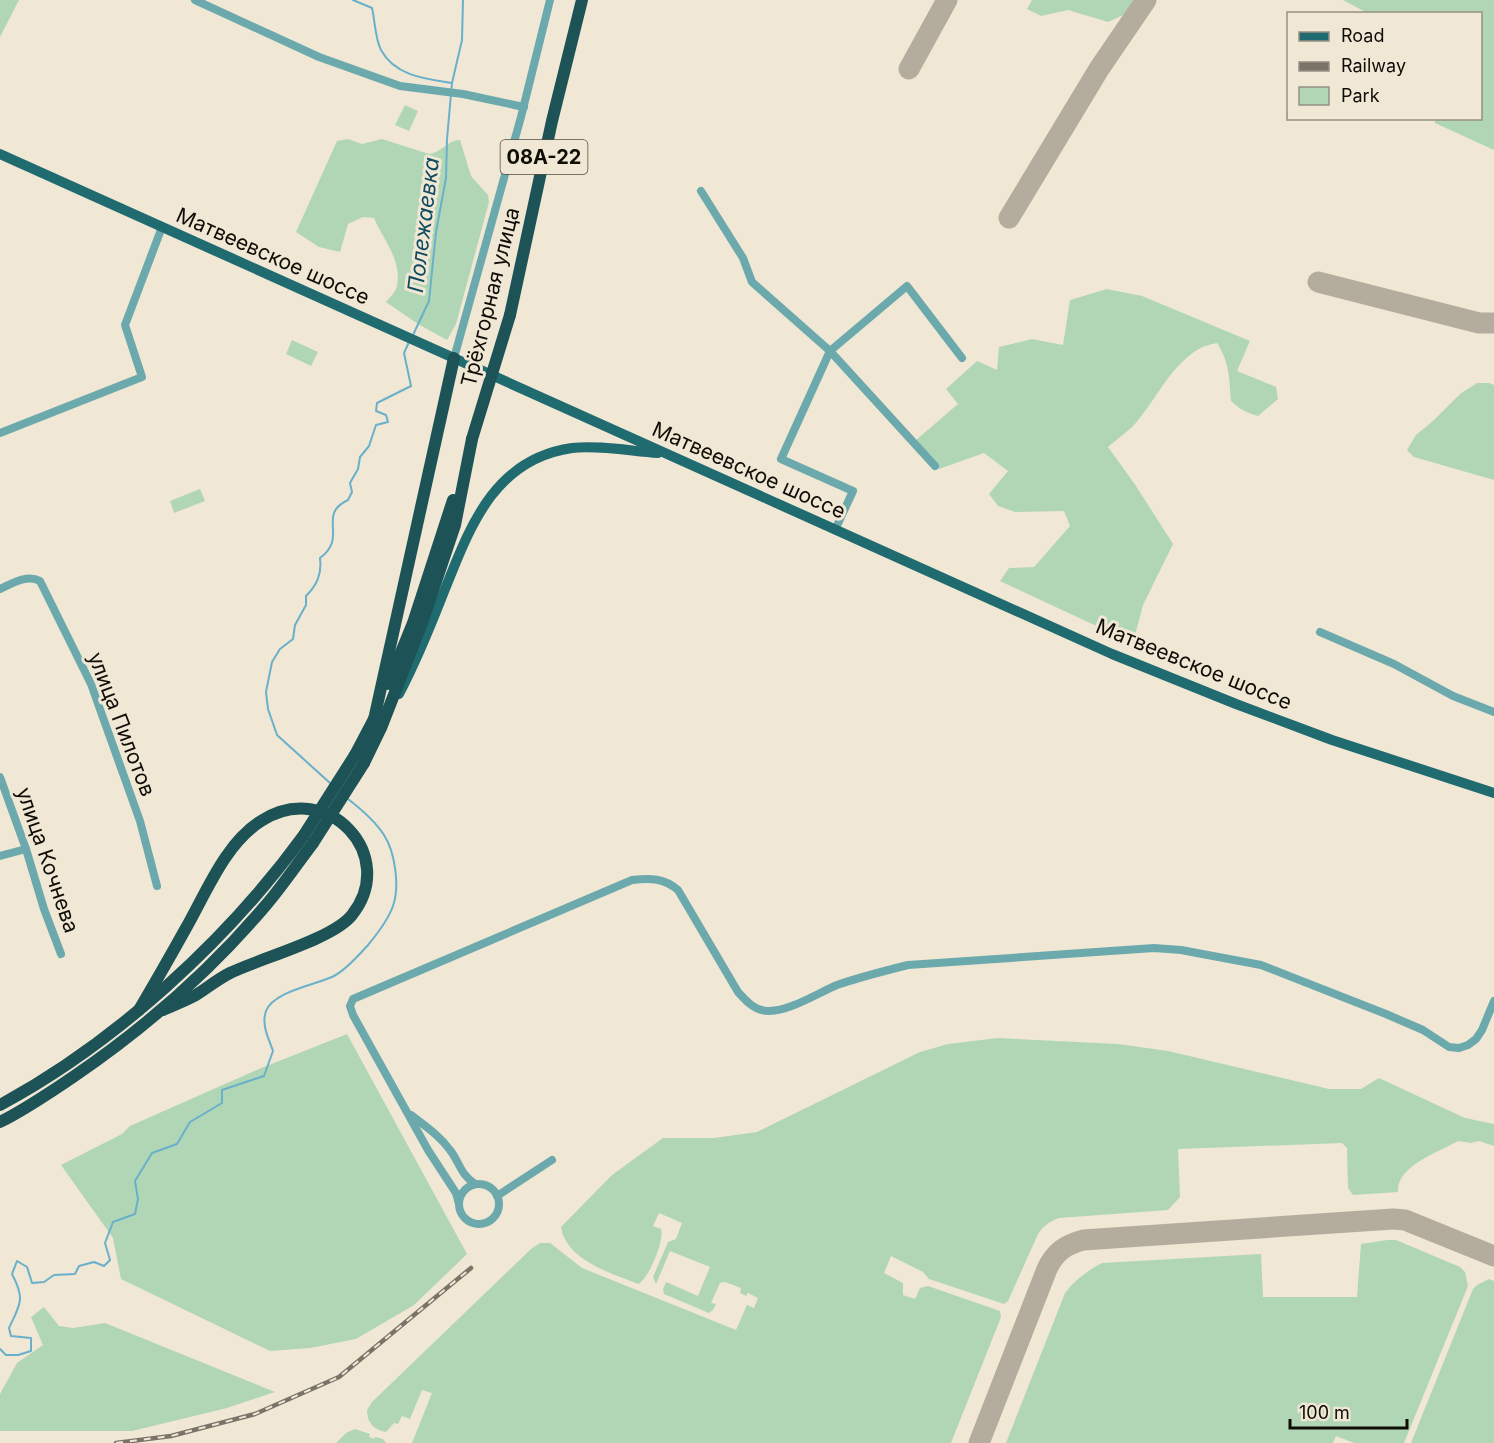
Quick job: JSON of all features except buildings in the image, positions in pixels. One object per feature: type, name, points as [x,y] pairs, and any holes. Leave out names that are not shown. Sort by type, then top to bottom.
[{"type":"highway","name":"Трёхгорная улица","points":[[377,726],[422,623],[454,525],[472,439],[510,315],[552,121],[582,0]]},
{"type":"highway","points":[[0,1122],[34,1103],[101,1058],[163,1010],[222,954],[267,904],[360,759],[377,726],[454,358]]},
{"type":"highway","points":[[139,1010],[214,876],[244,834],[278,812],[296,808],[321,810],[346,825],[362,849],[366,866],[366,885],[361,903],[351,917],[325,935],[241,968],[194,996],[163,1010]]},
{"type":"highway","points":[[0,1105],[83,1053],[139,1010],[206,949],[284,863],[309,839]]},
{"type":"main road","name":"Матвеевское шоссе","points":[[0,154],[1112,654],[1332,740],[1494,793]]},
{"type":"main road","points":[[377,726],[415,664],[477,515],[502,482],[536,460],[573,448],[667,454]]},
{"type":"street","points":[[195,0],[353,71],[400,86],[463,94],[524,106]]},
{"type":"street","points":[[454,358],[524,106],[550,0]]},
{"type":"street","points":[[700,191],[743,258],[752,282],[830,351],[935,466]]},
{"type":"street","points":[[0,433],[142,376],[124,325],[162,227]]},
{"type":"street","points":[[835,530],[853,491],[781,459],[830,351],[907,286],[962,358]]},
{"type":"street","name":"улица Пилотов","points":[[0,588],[25,578],[32,577],[40,581],[91,684],[140,821],[157,886]]},
{"type":"street","points":[[1320,632],[1394,664],[1453,696],[1494,712]]},
{"type":"street","name":"улица Кочнева","points":[[0,777],[61,954]]},
{"type":"street","points":[[0,856],[26,849]]},
{"type":"street","points":[[406,1111],[434,1131],[451,1151],[465,1177],[475,1184],[488,1186],[497,1196],[499,1208],[492,1219],[481,1224],[464,1217],[456,1193],[438,1167],[406,1111],[353,1014],[350,1006],[353,999],[632,880],[646,878],[669,882],[678,890],[738,992],[757,1009],[769,1011],[783,1008],[874,973],[908,965],[1146,948],[1181,950],[1261,965],[1423,1030],[1449,1047],[1459,1048],[1476,1039],[1494,1001]]},
{"type":"street","points":[[497,1196],[552,1160]]},
{"type":"street","points":[[459,1204],[464,1192],[475,1184]]},
{"type":"green space","points":[[0,0],[19,0],[0,37]]},
{"type":"green space","points":[[1032,0],[1140,0],[1130,12],[1108,22],[1068,10],[1041,16],[1027,9]]},
{"type":"green space","points":[[1343,0],[1494,0],[1494,150],[1435,123],[1435,120],[1482,120],[1482,12],[1365,12]]},
{"type":"green space","points":[[405,105],[418,111],[409,131],[395,125]]},
{"type":"green space","points":[[348,139],[362,144],[382,139],[429,154],[460,140],[471,176],[488,195],[489,202],[456,324],[447,340],[386,302],[396,288],[397,268],[395,259],[374,218],[363,217],[348,224],[340,252],[319,247],[296,232],[337,141]]},
{"type":"green space","points":[[1107,289],[1142,296],[1250,341],[1237,371],[1276,387],[1278,399],[1258,416],[1247,412],[1231,401],[1228,371],[1217,343],[1192,353],[1182,362],[1136,423],[1108,447],[1173,544],[1143,605],[1133,643],[1000,581],[1009,568],[1034,567],[1070,526],[1064,511],[1015,512],[998,506],[989,494],[1008,471],[984,453],[939,469],[916,440],[958,404],[946,389],[977,361],[997,370],[999,347],[1032,339],[1063,345],[1070,300]]},
{"type":"green space","points":[[292,340],[318,352],[311,366],[286,354]]},
{"type":"green space","points":[[1477,383],[1494,385],[1494,480],[1414,457],[1407,450],[1416,435],[1460,394]]},
{"type":"green space","points":[[200,489],[205,501],[174,513],[170,501]]},
{"type":"green space","points":[[347,1034],[467,1254],[414,1305],[356,1339],[310,1348],[270,1351],[121,1279],[113,1238],[61,1165],[122,1134],[130,1126],[259,1069]]},
{"type":"green space","points":[[998,1038],[1118,1044],[1168,1051],[1329,1089],[1361,1089],[1379,1078],[1465,1118],[1494,1124],[1494,1146],[1479,1141],[1471,1143],[1458,1141],[1411,1167],[1399,1183],[1398,1192],[1353,1195],[1348,1188],[1347,1148],[1342,1143],[1178,1149],[1180,1197],[1168,1210],[1059,1218],[1050,1222],[1038,1234],[1008,1301],[1004,1304],[929,1279],[923,1272],[891,1256],[884,1273],[903,1283],[903,1295],[915,1299],[920,1288],[928,1286],[1000,1311],[1001,1317],[951,1443],[412,1443],[432,1393],[422,1390],[410,1419],[402,1416],[398,1424],[394,1423],[386,1432],[378,1430],[370,1422],[367,1410],[372,1402],[531,1249],[540,1243],[550,1243],[582,1268],[736,1330],[747,1305],[754,1308],[758,1298],[748,1293],[746,1296],[740,1293],[741,1288],[725,1282],[720,1283],[711,1303],[716,1304],[709,1313],[664,1294],[663,1289],[666,1282],[698,1296],[710,1267],[670,1251],[656,1284],[653,1277],[668,1242],[676,1239],[682,1223],[659,1213],[653,1226],[661,1229],[658,1250],[651,1268],[638,1284],[603,1270],[580,1257],[571,1248],[561,1227],[612,1175],[663,1138],[714,1138],[757,1132],[920,1052],[948,1044]]},
{"type":"green space","points":[[1396,1240],[1460,1267],[1465,1272],[1468,1286],[1404,1443],[1354,1443],[1336,1436],[1333,1443],[1006,1443],[1065,1293],[1082,1276],[1102,1263],[1261,1254],[1263,1297],[1357,1297],[1361,1244]]},
{"type":"green space","points":[[1489,1279],[1494,1281],[1494,1443],[1411,1443],[1473,1289]]},
{"type":"green space","points":[[44,1307],[59,1326],[73,1328],[105,1323],[275,1392],[227,1408],[132,1431],[0,1431],[0,1394],[17,1363],[43,1345],[31,1317]]},
{"type":"green space","points":[[355,1429],[370,1434],[369,1437],[374,1439],[375,1437],[383,1439],[386,1443],[336,1443],[346,1433]]},
{"type":"waterway","name":"Полежаевка","points":[[353,0],[372,8],[379,45],[394,66],[412,75],[452,83]]},
{"type":"waterway","name":"Полежаевка","points":[[413,335],[429,301],[436,232],[446,178],[452,83],[462,40],[463,0]]},
{"type":"waterway","name":"Полежаевка","points":[[330,783],[277,735],[268,709],[266,692],[272,662],[280,649],[293,639],[295,625],[306,605],[306,596],[318,579],[320,558],[332,542],[334,512],[348,500],[352,492],[350,483],[358,469],[360,457],[369,446],[376,425],[388,422],[386,415],[376,411],[377,403],[411,386],[404,353],[409,342]]},
{"type":"waterway","name":"Полежаевка","points":[[0,1349],[6,1355],[18,1355],[31,1351],[31,1338],[11,1336],[9,1328],[20,1301],[19,1289],[12,1274],[17,1261],[27,1267],[32,1283],[44,1282],[54,1275],[75,1274],[79,1266],[94,1262],[104,1266],[110,1260],[105,1243],[113,1222],[135,1214],[138,1199],[135,1181],[152,1153],[177,1144],[190,1122],[222,1103],[222,1090],[264,1076],[273,1051],[264,1021],[270,1004],[296,989],[339,973],[364,949],[386,921],[393,906],[396,889],[391,850],[376,825],[348,799]]},
{"type":"taxiway","points":[[909,69],[947,0]]},
{"type":"taxiway","points":[[1009,218],[1099,69],[1146,0]]},
{"type":"taxiway","points":[[1318,282],[1479,323],[1494,323]]},
{"type":"taxiway","points":[[979,1443],[1047,1269],[1057,1254],[1077,1242],[1393,1219],[1405,1220],[1494,1256]]},
{"type":"railway","points":[[116,1443],[171,1436],[255,1414],[339,1377],[471,1268]]}]
